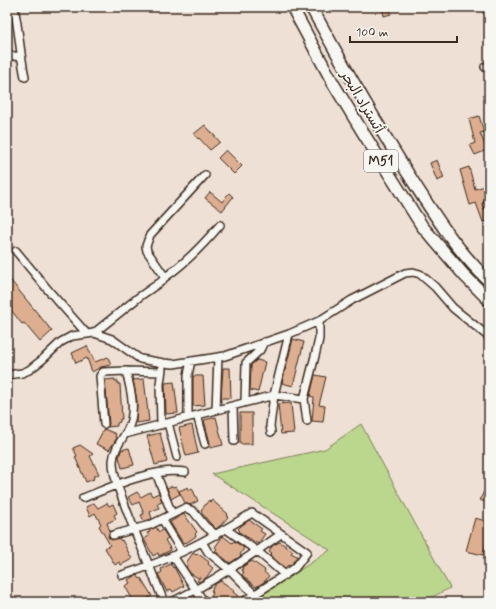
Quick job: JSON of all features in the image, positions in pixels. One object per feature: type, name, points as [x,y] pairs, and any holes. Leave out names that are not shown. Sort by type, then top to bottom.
[{"type":"highway","name":"أتستراد البحر","points":[[292,7],[347,107],[422,226],[464,275],[489,300]]},
{"type":"highway","name":"أتستراد البحر","points":[[311,7],[388,142],[422,197],[453,240],[489,281]]},
{"type":"street","points":[[14,7],[25,77]]},
{"type":"street","points":[[7,55],[21,58]]},
{"type":"street","points":[[164,278],[163,274],[147,251],[148,240],[150,235],[205,175]]},
{"type":"street","points":[[90,333],[160,283],[200,247],[220,225]]},
{"type":"street","points":[[16,251],[49,292],[90,333]]},
{"type":"street","points":[[7,375],[22,373],[29,370],[61,342],[72,336],[90,333],[112,339],[140,359],[164,363],[225,356],[289,334],[319,321],[352,300],[405,273],[413,272],[420,274],[435,287],[453,308],[489,337]]},
{"type":"street","points":[[307,421],[304,399],[319,339],[319,321]]},
{"type":"street","points":[[271,432],[270,426],[274,395],[289,334]]},
{"type":"street","points":[[245,402],[246,363],[260,350],[264,342]]},
{"type":"street","points":[[216,410],[218,357]]},
{"type":"street","points":[[188,417],[188,375],[191,361]]},
{"type":"street","points":[[164,363],[161,372],[164,424],[177,456]]},
{"type":"street","points":[[126,371],[131,393],[132,408],[128,426],[116,450],[113,461],[117,484],[134,530],[164,602]]},
{"type":"street","points":[[104,424],[100,376],[103,372],[161,372]]},
{"type":"street","points":[[125,434],[274,395],[304,399]]},
{"type":"street","points":[[234,406],[234,440]]},
{"type":"street","points":[[197,415],[205,444]]},
{"type":"street","points":[[83,498],[139,477],[156,473],[179,471],[185,472]]},
{"type":"street","points":[[156,473],[172,514]]},
{"type":"street","points":[[113,535],[150,525],[185,508],[193,511],[205,526],[216,535]]},
{"type":"street","points":[[122,575],[150,566],[182,552],[216,535],[252,513],[307,552],[295,568],[243,602]]},
{"type":"street","points":[[162,519],[182,552]]},
{"type":"street","points":[[226,529],[257,551],[285,575]]},
{"type":"street","points":[[172,602],[196,591],[230,570],[282,534]]},
{"type":"street","points":[[202,542],[208,552],[230,570],[255,594]]},
{"type":"street","points":[[173,556],[204,602]]},
{"type":"green space","points":[[361,424],[450,588],[422,602],[252,602],[330,550],[212,474],[325,449]]},
{"type":"building","points":[[382,7],[390,7],[391,14],[384,16]]},
{"type":"building","points":[[479,7],[489,7],[489,10],[484,14]]},
{"type":"building","points":[[479,116],[484,132],[480,133],[487,150],[475,155],[470,145],[475,143],[469,119]]},
{"type":"building","points":[[205,125],[220,142],[210,150],[194,134]]},
{"type":"building","points":[[226,150],[242,166],[234,174],[218,158]]},
{"type":"building","points":[[437,160],[444,178],[437,181],[430,163]]},
{"type":"building","points":[[469,167],[475,189],[485,186],[489,198],[482,204],[484,209],[489,210],[489,220],[483,222],[476,203],[470,205],[460,170]]},
{"type":"building","points":[[210,192],[222,202],[229,193],[233,197],[222,211],[205,198]]},
{"type":"building","points":[[7,276],[52,331],[40,342],[24,323],[22,324],[11,310],[12,309],[7,302]]},
{"type":"building","points":[[293,339],[304,342],[293,386],[282,383]]},
{"type":"building","points":[[87,346],[95,362],[108,357],[111,365],[101,367],[92,372],[87,358],[76,363],[72,353]]},
{"type":"building","points":[[257,360],[265,362],[258,392],[250,390],[251,365]]},
{"type":"building","points":[[223,368],[230,368],[231,398],[221,398]]},
{"type":"building","points":[[315,375],[326,377],[319,405],[325,406],[323,422],[312,421],[314,397],[310,396]]},
{"type":"building","points":[[193,376],[203,376],[205,405],[193,406]]},
{"type":"building","points":[[115,379],[115,381],[118,381],[118,384],[120,384],[122,419],[120,419],[120,422],[117,423],[117,426],[108,427],[105,380]]},
{"type":"building","points":[[144,379],[149,421],[136,423],[137,401],[133,380]]},
{"type":"building","points":[[174,382],[178,413],[166,414],[165,383]]},
{"type":"building","points":[[291,403],[294,433],[281,434],[278,404]]},
{"type":"building","points":[[240,413],[252,413],[252,444],[240,444]]},
{"type":"building","points":[[216,417],[223,445],[210,448],[204,420]]},
{"type":"building","points":[[192,425],[198,453],[186,456],[179,428]]},
{"type":"building","points":[[104,429],[116,434],[115,437],[117,438],[109,450],[96,444]]},
{"type":"building","points":[[160,433],[167,462],[155,465],[147,436]]},
{"type":"building","points":[[80,445],[93,454],[90,456],[99,474],[93,477],[94,479],[86,482],[75,457],[77,456],[73,448]]},
{"type":"building","points":[[129,448],[134,465],[122,468],[119,457],[121,450]]},
{"type":"building","points":[[489,480],[489,500],[487,503],[480,500]]},
{"type":"building","points":[[176,486],[180,494],[171,499],[167,488]]},
{"type":"building","points":[[188,487],[189,490],[192,488],[198,501],[190,505],[185,503],[179,491]]},
{"type":"building","points":[[137,492],[141,497],[150,492],[152,496],[159,493],[162,502],[157,504],[159,508],[150,512],[152,519],[144,521],[141,515],[144,514],[139,502],[133,505],[128,497]]},
{"type":"building","points":[[209,500],[210,502],[212,500],[228,514],[226,516],[228,517],[216,529],[201,512]]},
{"type":"building","points":[[94,503],[98,508],[107,503],[109,506],[113,504],[117,513],[114,515],[116,519],[107,523],[110,531],[108,537],[112,540],[119,538],[121,541],[122,540],[132,559],[121,565],[119,562],[115,565],[105,548],[110,545],[99,526],[101,524],[95,513],[90,516],[86,507]]},
{"type":"building","points":[[184,514],[197,532],[195,534],[196,536],[186,543],[183,543],[170,522]]},
{"type":"building","points":[[475,518],[489,522],[489,533],[483,555],[466,551]]},
{"type":"building","points":[[249,520],[262,529],[260,531],[265,534],[258,544],[239,532],[240,531],[238,529]]},
{"type":"building","points":[[156,527],[159,532],[163,530],[168,538],[165,540],[171,550],[159,556],[158,553],[153,556],[144,539],[149,536],[147,533],[150,532],[149,530]]},
{"type":"building","points":[[223,536],[232,543],[234,541],[244,548],[240,555],[241,556],[230,563],[215,551],[217,549],[215,547]]},
{"type":"building","points":[[280,542],[293,551],[291,553],[297,556],[291,565],[288,565],[285,568],[270,555],[272,553],[269,551],[273,545]]},
{"type":"building","points":[[193,553],[196,555],[197,553],[209,562],[208,564],[213,568],[206,578],[199,582],[197,581],[200,577],[198,578],[190,573],[186,567],[188,564],[186,563]]},
{"type":"building","points":[[252,561],[265,570],[264,572],[269,576],[264,582],[256,587],[242,575],[244,572],[242,571],[242,567]]},
{"type":"building","points":[[171,564],[184,586],[173,592],[171,589],[167,592],[158,574],[162,572],[161,569]]},
{"type":"building","points":[[137,575],[140,579],[141,578],[152,596],[141,602],[139,600],[134,602],[125,586],[130,583],[128,580]]},
{"type":"building","points":[[221,581],[234,590],[233,592],[238,596],[233,602],[217,602],[211,598],[213,592],[211,591],[215,584]]}]
